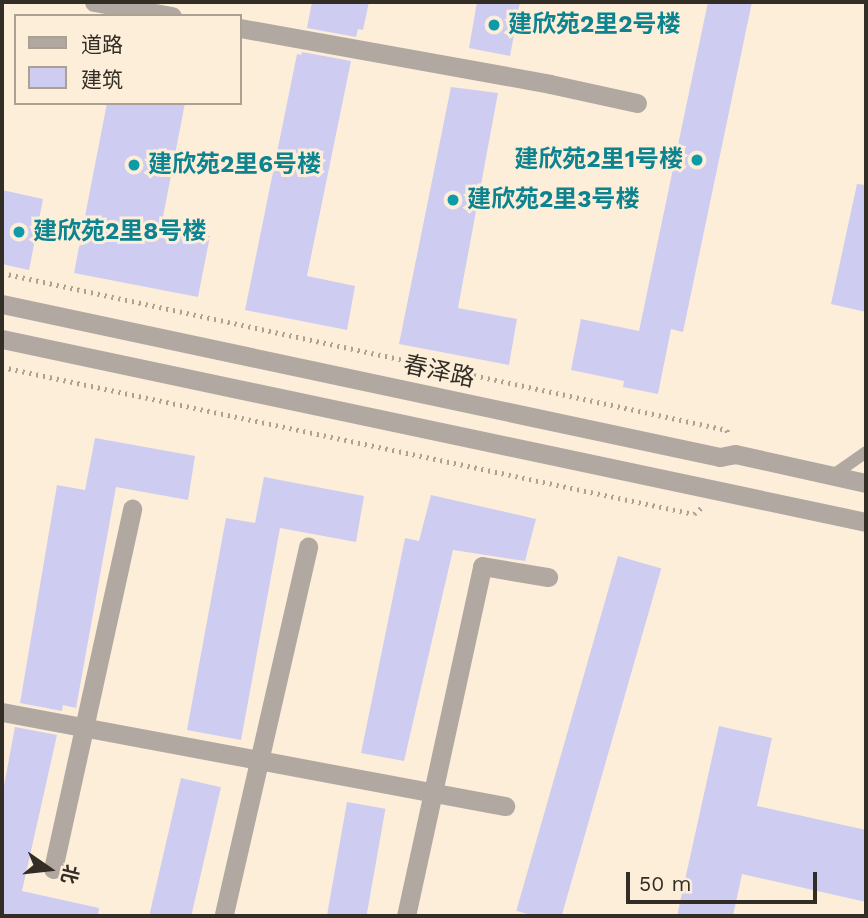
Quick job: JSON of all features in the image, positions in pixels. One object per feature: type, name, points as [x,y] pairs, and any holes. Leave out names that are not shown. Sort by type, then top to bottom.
[{"type":"street","points":[[94,2],[161,14]]},
{"type":"street","points":[[242,28],[550,84],[637,103]]},
{"type":"street","name":"春泽路","points":[[2,304],[720,457],[735,454],[866,484]]},
{"type":"street","points":[[2,338],[723,489],[866,522]]},
{"type":"street","points":[[53,869],[132,509]]},
{"type":"street","points":[[224,914],[308,546]]},
{"type":"street","points":[[406,916],[482,566],[548,577]]},
{"type":"street","points":[[2,712],[505,806]]},
{"type":"lane","points":[[832,476],[866,452]]},
{"type":"path","points":[[2,273],[727,430],[735,454]]},
{"type":"path","points":[[2,367],[694,514],[723,489]]},
{"type":"building","points":[[312,2],[369,2],[363,30],[358,29],[356,37],[307,28]]},
{"type":"building","name":"建欣苑2里2号楼","points":[[477,2],[520,2],[510,56],[469,48]]},
{"type":"building","name":"建欣苑2里1号楼","points":[[708,2],[752,2],[683,332],[671,329],[658,394],[623,387],[624,381],[571,370],[581,319],[639,331]]},
{"type":"building","points":[[302,52],[351,61],[307,276],[355,286],[347,330],[245,310],[297,54],[301,55]]},
{"type":"building","name":"建欣苑2里3号楼","points":[[451,87],[498,93],[458,308],[517,319],[509,365],[399,344]]},
{"type":"building","name":"建欣苑2里6号楼","points":[[107,105],[185,105],[161,227],[210,236],[198,297],[74,273]]},
{"type":"building","points":[[857,184],[866,185],[866,312],[831,304]]},
{"type":"building","name":"建欣苑2里8号楼","points":[[2,190],[43,199],[29,270],[2,264]]},
{"type":"building","points":[[95,438],[195,456],[188,500],[116,487],[76,708],[63,705],[62,711],[20,703],[57,485],[85,490]]},
{"type":"building","points":[[264,477],[364,496],[356,542],[280,528],[241,740],[187,730],[226,518],[255,523]]},
{"type":"building","points":[[431,495],[536,519],[525,561],[453,550],[404,761],[361,753],[405,538],[419,541]]},
{"type":"building","points":[[618,556],[661,568],[562,916],[535,916],[516,911]]},
{"type":"building","points":[[719,726],[772,738],[757,806],[866,830],[866,902],[742,874],[733,916],[677,916]]},
{"type":"building","points":[[15,727],[57,735],[22,891],[99,908],[98,916],[2,916],[2,796]]},
{"type":"building","points":[[181,778],[221,787],[191,916],[149,915]]},
{"type":"building","points":[[347,802],[385,809],[367,916],[327,916]]},
{"type":"place","name":"建欣苑2里2号楼","points":[[494,25]]},
{"type":"place","name":"建欣苑2里1号楼","points":[[697,160]]},
{"type":"place","name":"建欣苑2里6号楼","points":[[134,165]]},
{"type":"place","name":"建欣苑2里3号楼","points":[[453,200]]},
{"type":"place","name":"建欣苑2里8号楼","points":[[19,232]]}]
